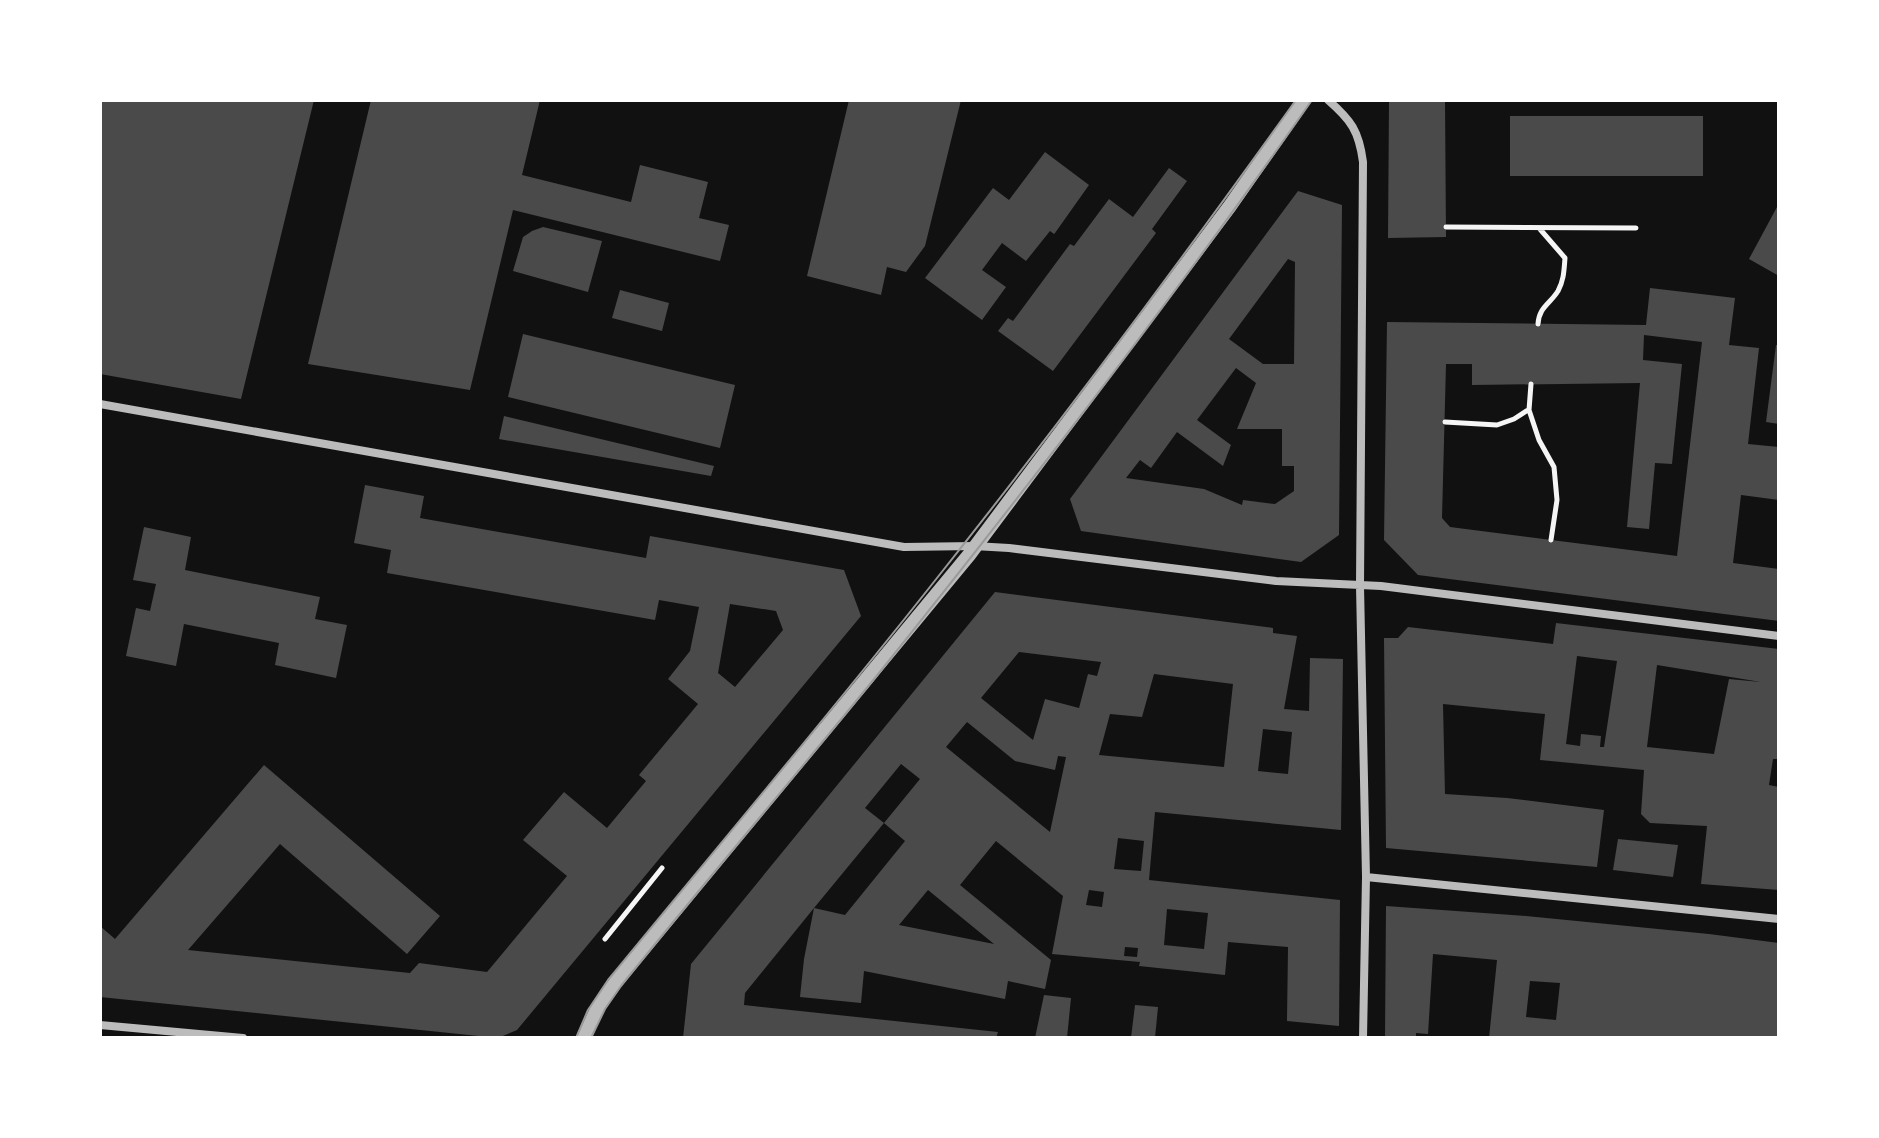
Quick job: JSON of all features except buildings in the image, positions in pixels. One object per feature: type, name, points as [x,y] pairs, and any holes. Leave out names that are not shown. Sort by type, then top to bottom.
[{"type":"street","points":[[584,1038],[597,1009],[623,973],[974,546],[1230,206],[1304,100]]},
{"type":"street","points":[[1328,100],[1344,115],[1360,140],[1363,162],[1360,586],[1366,877],[1363,1038]]},
{"type":"street","points":[[100,404],[904,547],[1009,548],[1276,581],[1381,586],[1779,636]]},
{"type":"street","points":[[1366,877],[1779,919]]},
{"type":"street","points":[[100,1025],[243,1038]]},
{"type":"path","points":[[1446,227],[1636,228]]},
{"type":"path","points":[[1538,227],[1565,258],[1563,280],[1556,294],[1538,313],[1538,324]]},
{"type":"path","points":[[1531,384],[1529,410],[1539,440],[1554,467],[1557,500],[1551,540]]},
{"type":"path","points":[[1445,422],[1497,425],[1529,410]]},
{"type":"path","points":[[605,939],[662,868]]},
{"type":"tram line","points":[[576,1038],[588,1010],[608,980],[856,679],[983,519],[1120,341],[1296,100]]},
{"type":"tram line","points":[[591,1038],[621,986],[875,678],[1043,465],[1207,247],[1312,100]]}]
